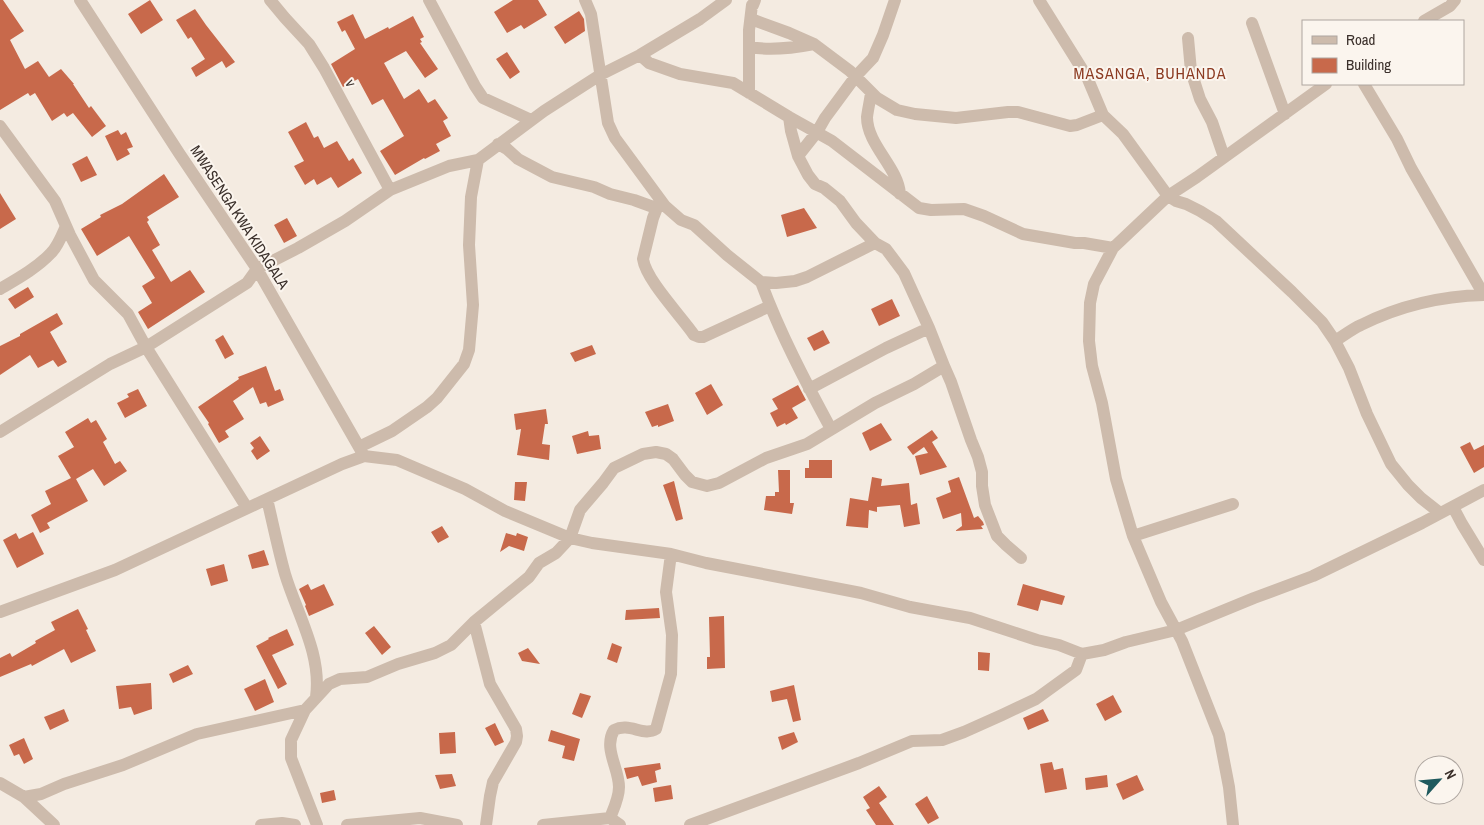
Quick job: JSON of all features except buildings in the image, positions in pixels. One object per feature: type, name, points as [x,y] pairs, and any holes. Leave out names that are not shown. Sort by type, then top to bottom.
[{"type":"street","name":"MWASENGA KWA KIDAGALA","points":[[80,0],[179,154],[257,268],[362,452]]},
{"type":"street","name":"v","points":[[270,0],[309,44],[390,190]]},
{"type":"street","points":[[430,0],[483,98],[530,120]]},
{"type":"street","points":[[585,0],[591,14],[608,123],[615,138],[658,204],[643,259],[644,266],[658,288],[694,335],[699,338],[770,306]]},
{"type":"street","points":[[0,432],[110,364],[146,347],[247,283],[257,268],[298,248],[345,221],[390,190],[449,166],[478,160],[530,120],[600,75],[640,55],[700,19],[726,0]]},
{"type":"street","points":[[749,93],[750,30],[752,6],[755,0]]},
{"type":"street","points":[[798,156],[856,76],[873,58],[895,0]]},
{"type":"street","points":[[1039,0],[1087,77],[1103,115],[1123,134],[1168,196],[1216,221],[1322,322],[1335,341],[1349,368],[1367,414],[1390,464],[1421,498],[1440,513]]},
{"type":"street","points":[[1426,20],[1450,6],[1456,0]]},
{"type":"street","points":[[751,19],[814,44],[856,76],[872,94],[898,110],[915,114],[956,118],[1018,112],[1070,126],[1103,115]]},
{"type":"street","points":[[1252,23],[1285,114]]},
{"type":"street","points":[[1188,38],[1191,71],[1200,99],[1212,122],[1224,157]]},
{"type":"street","points":[[750,47],[768,50],[796,48],[814,44]]},
{"type":"street","points":[[640,55],[649,63],[680,74],[733,83],[832,141],[919,208],[931,210],[964,209],[1023,234],[1113,248]]},
{"type":"street","points":[[1232,825],[1229,787],[1219,735],[1185,649],[1161,602],[1133,536],[1116,479],[1102,403],[1092,366],[1089,342],[1090,303],[1094,284],[1113,248],[1168,196],[1325,85]]},
{"type":"street","points":[[1335,341],[1361,325],[1393,312],[1442,298],[1484,295],[1365,85]]},
{"type":"street","points":[[872,94],[867,119],[878,147],[896,178],[900,194]]},
{"type":"street","points":[[790,117],[791,131],[798,156],[808,175],[815,184],[824,188],[840,201],[856,223],[874,242],[886,250],[904,273],[951,382],[978,457],[982,472],[985,505],[998,536],[1021,558]]},
{"type":"street","points":[[0,126],[20,155],[45,185],[55,201],[94,280],[125,309],[146,347],[247,508]]},
{"type":"street","points":[[498,144],[518,159],[552,177],[594,187],[610,194],[664,206],[681,220],[694,225],[761,282],[770,306],[809,389],[831,429]]},
{"type":"street","points":[[0,612],[116,570],[342,464],[392,431],[443,392],[464,364],[469,350],[472,305],[469,244],[471,197],[478,160]]},
{"type":"street","points":[[0,289],[20,277],[52,252],[66,226]]},
{"type":"street","points":[[761,282],[776,283],[807,278],[874,242]]},
{"type":"street","points":[[809,389],[886,348],[929,328]]},
{"type":"street","points":[[317,825],[291,758],[291,740],[305,710],[316,696],[329,684],[340,679],[367,677],[398,664],[435,653],[451,645],[474,622],[529,577],[539,562],[556,553],[570,538],[580,510],[603,483],[611,470],[643,454],[656,452],[666,454],[673,459],[692,482],[707,486],[719,483],[766,458],[807,444],[875,403],[914,384],[944,366]]},
{"type":"street","points":[[362,452],[397,460],[424,471],[465,489],[505,511],[570,538],[671,554],[706,564],[970,618],[1037,640],[1059,645],[1082,654],[1104,650],[1126,642],[1145,639],[1176,630],[1314,576],[1385,542],[1484,490]]},
{"type":"street","points":[[267,498],[285,574],[312,654],[318,678],[316,696]]},
{"type":"street","points":[[1133,536],[1233,504]]},
{"type":"street","points":[[1454,507],[1484,560]]},
{"type":"street","points":[[543,825],[615,821],[619,789],[610,750],[610,740],[614,730],[625,726],[647,732],[656,729],[671,674],[672,636],[666,592],[671,554]]},
{"type":"street","points":[[474,622],[490,684],[516,729],[517,736],[516,742],[493,782],[486,825]]},
{"type":"street","points":[[690,825],[859,763],[912,741],[942,740],[1002,716],[1036,699],[1076,670],[1082,654]]},
{"type":"street","points":[[24,797],[40,794],[64,784],[123,766],[197,734],[305,710]]},
{"type":"street","points":[[0,783],[24,797],[54,825]]},
{"type":"street","points":[[347,825],[420,818],[457,825]]},
{"type":"street","points":[[261,825],[282,823],[295,825]]},
{"type":"district","name":"MASANGA, BUHANDA","points":[[1150,73]]}]
